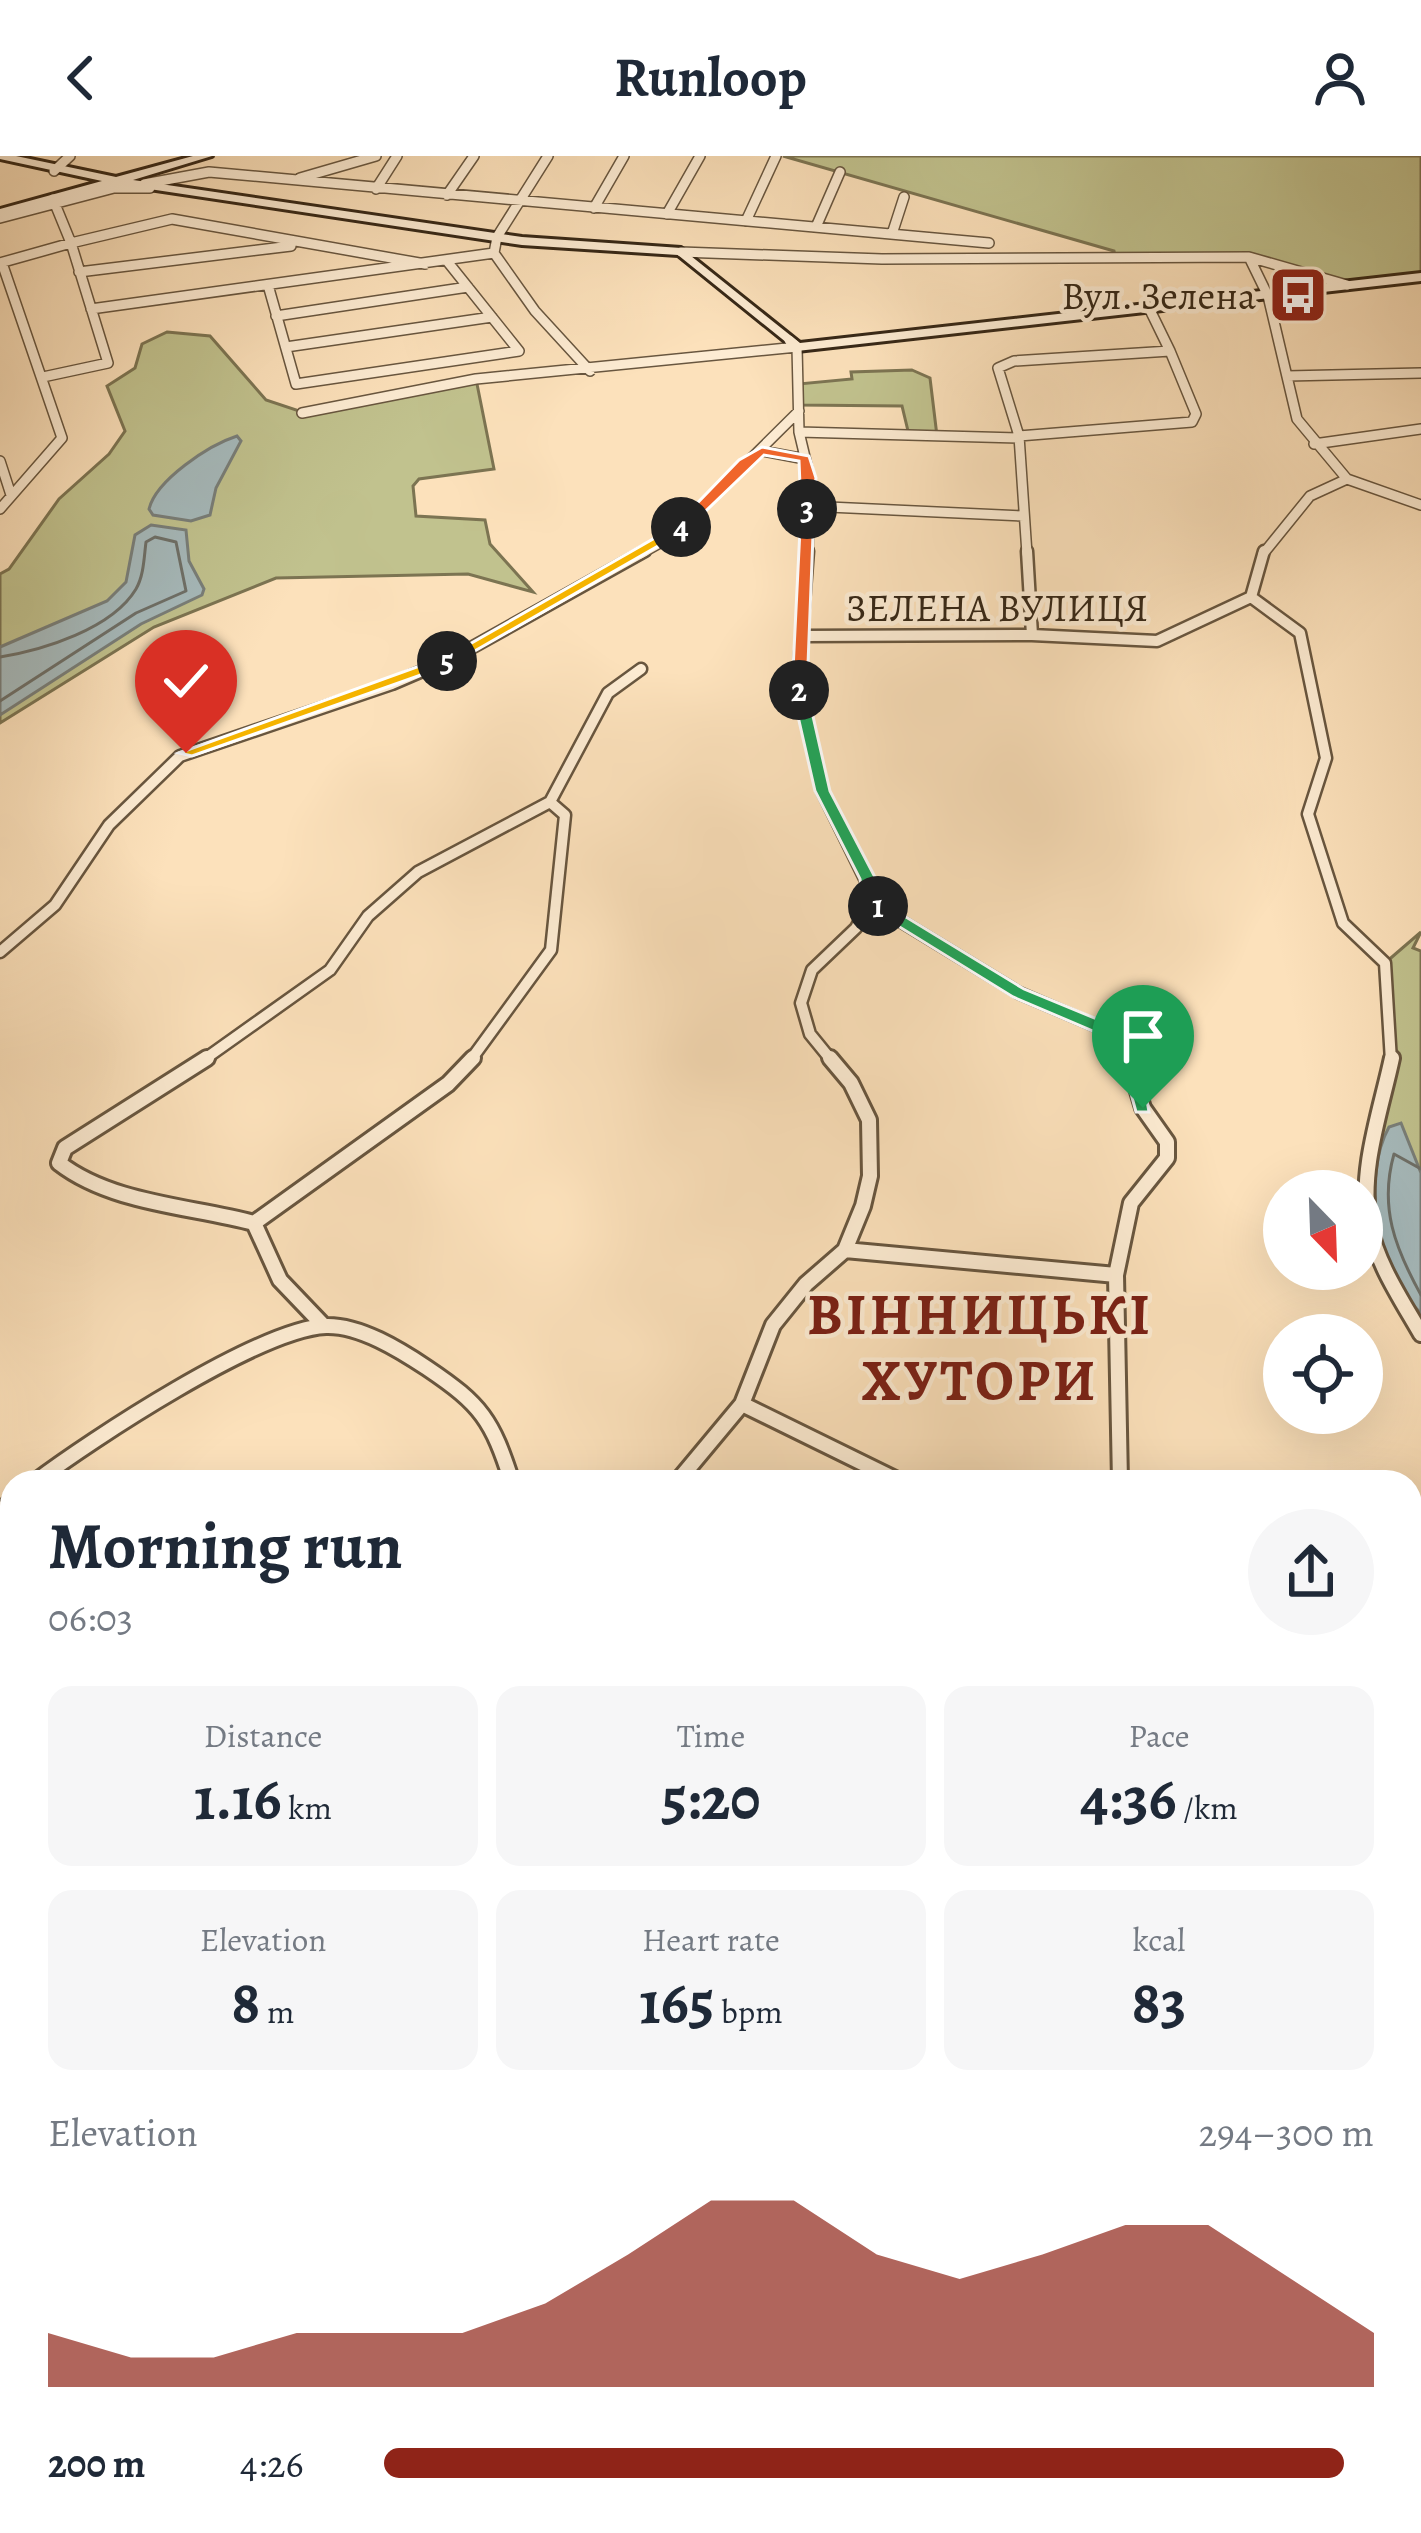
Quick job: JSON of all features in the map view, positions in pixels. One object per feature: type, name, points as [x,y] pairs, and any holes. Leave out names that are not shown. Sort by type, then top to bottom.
[{"type":"street","points":[[47,169],[70,156]]},
{"type":"street","points":[[0,216],[206,156]]},
{"type":"street","points":[[290,181],[376,156]]},
{"type":"street","points":[[376,189],[397,156]]},
{"type":"street","points":[[447,195],[474,156]]},
{"type":"street","points":[[548,156],[497,237],[494,253],[535,311],[590,370]]},
{"type":"street","points":[[594,208],[624,156]]},
{"type":"street","points":[[668,214],[700,156]]},
{"type":"street","points":[[746,221],[776,156]]},
{"type":"street","points":[[3,159],[117,181],[497,237],[680,252],[882,259],[1249,257],[1347,285]]},
{"type":"street","points":[[145,184],[202,171],[989,243]]},
{"type":"street","points":[[816,227],[840,172]]},
{"type":"street","points":[[54,201],[121,187],[167,188]]},
{"type":"street","points":[[892,234],[904,197]]},
{"type":"street","points":[[44,377],[108,363],[54,201]]},
{"type":"street","points":[[0,509],[62,438],[1,263],[172,219],[425,263]]},
{"type":"street","points":[[79,272],[308,244]]},
{"type":"street","points":[[680,252],[797,346],[800,432],[810,478],[805,636],[798,682],[820,782],[868,879],[872,903],[856,928],[812,970],[801,1003],[810,1034],[851,1083],[869,1120],[868,1190],[845,1250],[782,1311],[742,1404],[687,1470]]},
{"type":"street","points":[[91,309],[494,253]]},
{"type":"street","points":[[1249,257],[1268,296],[1297,419],[1314,444],[1347,479],[1421,505]]},
{"type":"street","points":[[268,285],[296,384],[519,351],[446,261]]},
{"type":"street","points":[[302,412],[476,379],[1150,310],[1421,277]]},
{"type":"street","points":[[277,316],[468,287]]},
{"type":"street","points":[[800,432],[1019,437],[1192,422],[1196,414],[1150,310]]},
{"type":"street","points":[[286,347],[492,317]]},
{"type":"street","points":[[1032,635],[1019,437],[998,372],[1000,364],[1170,351]]},
{"type":"street","points":[[1287,376],[1421,374]]},
{"type":"street","points":[[0,952],[45,915],[109,825],[180,756],[392,684],[455,657],[674,535],[799,411]]},
{"type":"street","points":[[1314,444],[1421,429]]},
{"type":"street","points":[[762,451],[805,458]]},
{"type":"street","points":[[0,461],[11,495]]},
{"type":"street","points":[[1347,479],[1310,496],[1265,548],[1251,597],[1300,633],[1326,758],[1308,814],[1343,923],[1385,963],[1393,1053],[1367,1177],[1369,1224],[1378,1257],[1421,1334]]},
{"type":"street","points":[[807,506],[1024,516]]},
{"type":"street","name":"ЗЕЛЕНА ВУЛИЦЯ","points":[[805,636],[1157,640],[1251,597]]},
{"type":"street","points":[[254,1223],[133,1195],[68,1174],[58,1163],[64,1148],[219,1050],[330,970],[368,916],[418,872],[550,802],[606,696],[641,669]]},
{"type":"street","points":[[254,1223],[448,1084],[484,1046],[542,967],[556,932],[565,814],[550,802]]},
{"type":"street","points":[[872,903],[1018,993],[1108,1030],[1123,1043],[1143,1108],[1166,1142],[1167,1158],[1131,1203],[1116,1275],[1120,1470]]},
{"type":"street","points":[[254,1223],[268,1265],[288,1296],[322,1325]]},
{"type":"street","points":[[845,1250],[1116,1275]]},
{"type":"street","points":[[52,1470],[111,1428],[278,1339],[322,1325],[358,1329],[464,1394],[494,1429],[508,1470]]},
{"type":"street","points":[[742,1404],[877,1470]]},
{"type":"green space","points":[[783,156],[1421,156],[1421,277],[1347,285],[1272,260],[1116,260],[1114,251]]},
{"type":"green space","points":[[167,332],[210,336],[266,400],[302,412],[476,379],[494,469],[419,479],[413,486],[416,516],[485,520],[490,544],[533,592],[468,574],[276,578],[154,627],[0,723],[0,574],[9,569],[59,499],[109,454],[125,431],[107,386],[135,368],[142,344]]},
{"type":"green space","points":[[912,370],[930,378],[937,436],[909,435],[902,406],[798,405],[798,384],[852,379],[851,372]]},
{"type":"green space","points":[[1421,932],[1413,948],[1421,951],[1421,1334],[1403,1305],[1383,1250],[1383,1170],[1373,1170],[1393,1053],[1385,963]]},
{"type":"water","points":[[237,436],[241,441],[216,488],[210,515],[191,521],[153,515],[149,509],[154,498],[173,476],[199,455]]},
{"type":"water","points":[[151,525],[186,530],[189,561],[204,589],[202,595],[141,624],[0,715],[0,647],[107,601],[126,582],[135,535]]},
{"type":"water","points":[[1401,1123],[1421,1173],[1421,1313],[1406,1296],[1383,1247],[1383,1170],[1376,1170],[1389,1127]]},
{"type":"place","name":"Вул. Зелена","points":[[1298,295]]},
{"type":"district","name":"ВІННИЦЬКІ ХУТОРИ","points":[[980,1347]]},
{"type":"route","points":[[186,753],[441,664],[674,535],[743,463],[762,451],[805,458],[810,478],[805,636],[798,682],[822,791],[873,890],[872,903],[1018,993],[1108,1030],[1123,1043],[1131,1060],[1143,1108]]}]
